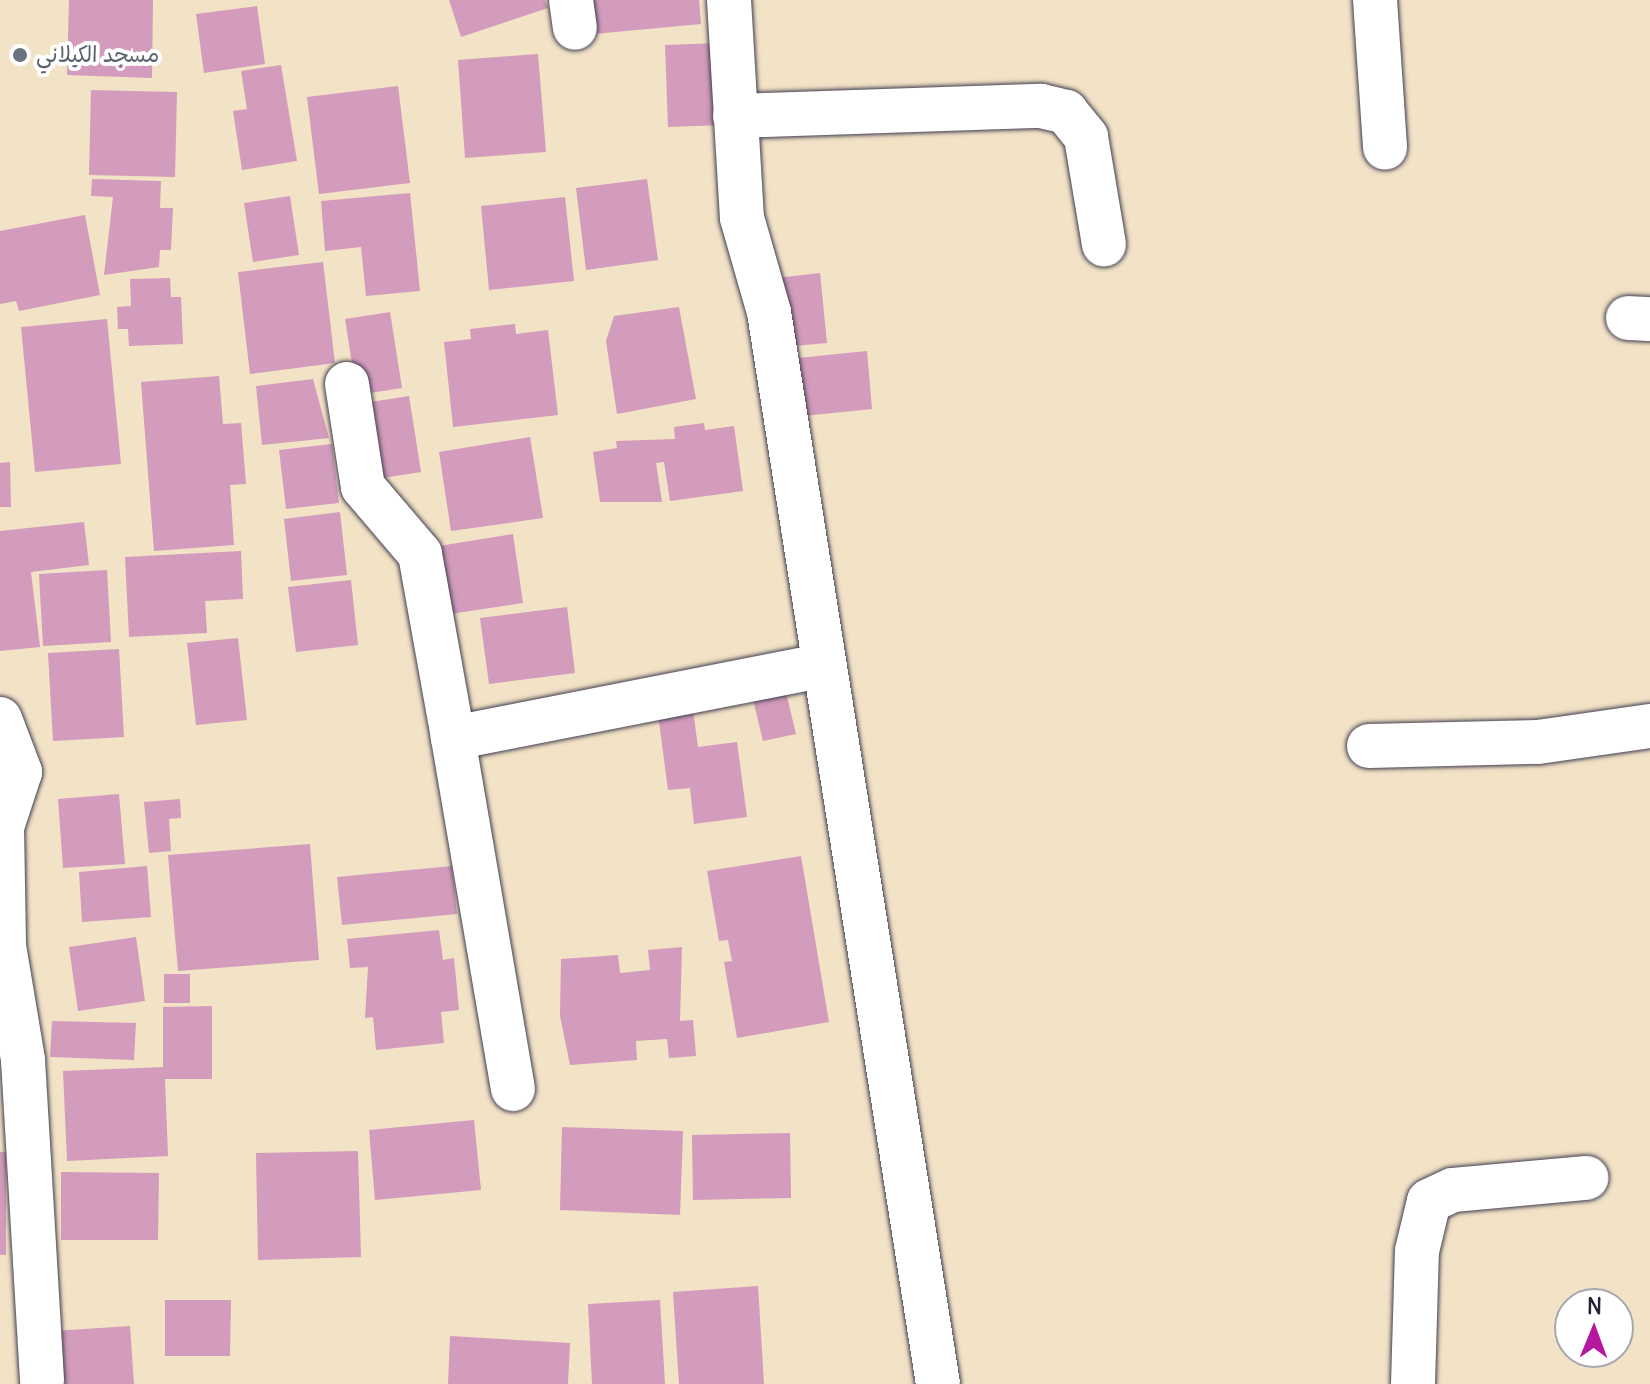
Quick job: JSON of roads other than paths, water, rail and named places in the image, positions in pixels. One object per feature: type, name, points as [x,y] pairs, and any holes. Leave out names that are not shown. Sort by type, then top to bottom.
[{"type":"street","points":[[729,0],[744,232],[769,312],[821,666],[938,1384]]},
{"type":"street","points":[[1375,0],[1385,148]]},
{"type":"street","points":[[735,116],[1041,106],[1066,112],[1086,137],[1104,244]]},
{"type":"street","points":[[347,384],[363,487],[420,554],[513,1089]]},
{"type":"street","points":[[453,738],[821,666]]},
{"type":"street","points":[[0,719],[20,772],[2,827],[4,946],[23,1060],[42,1381]]},
{"type":"street","points":[[1369,746],[1538,742],[1650,726]]},
{"type":"street","points":[[1413,1384],[1417,1251],[1429,1201],[1453,1190],[1586,1178]]},
{"type":"place","name":"مسجد الكيلاني","points":[[20,55]]}]
